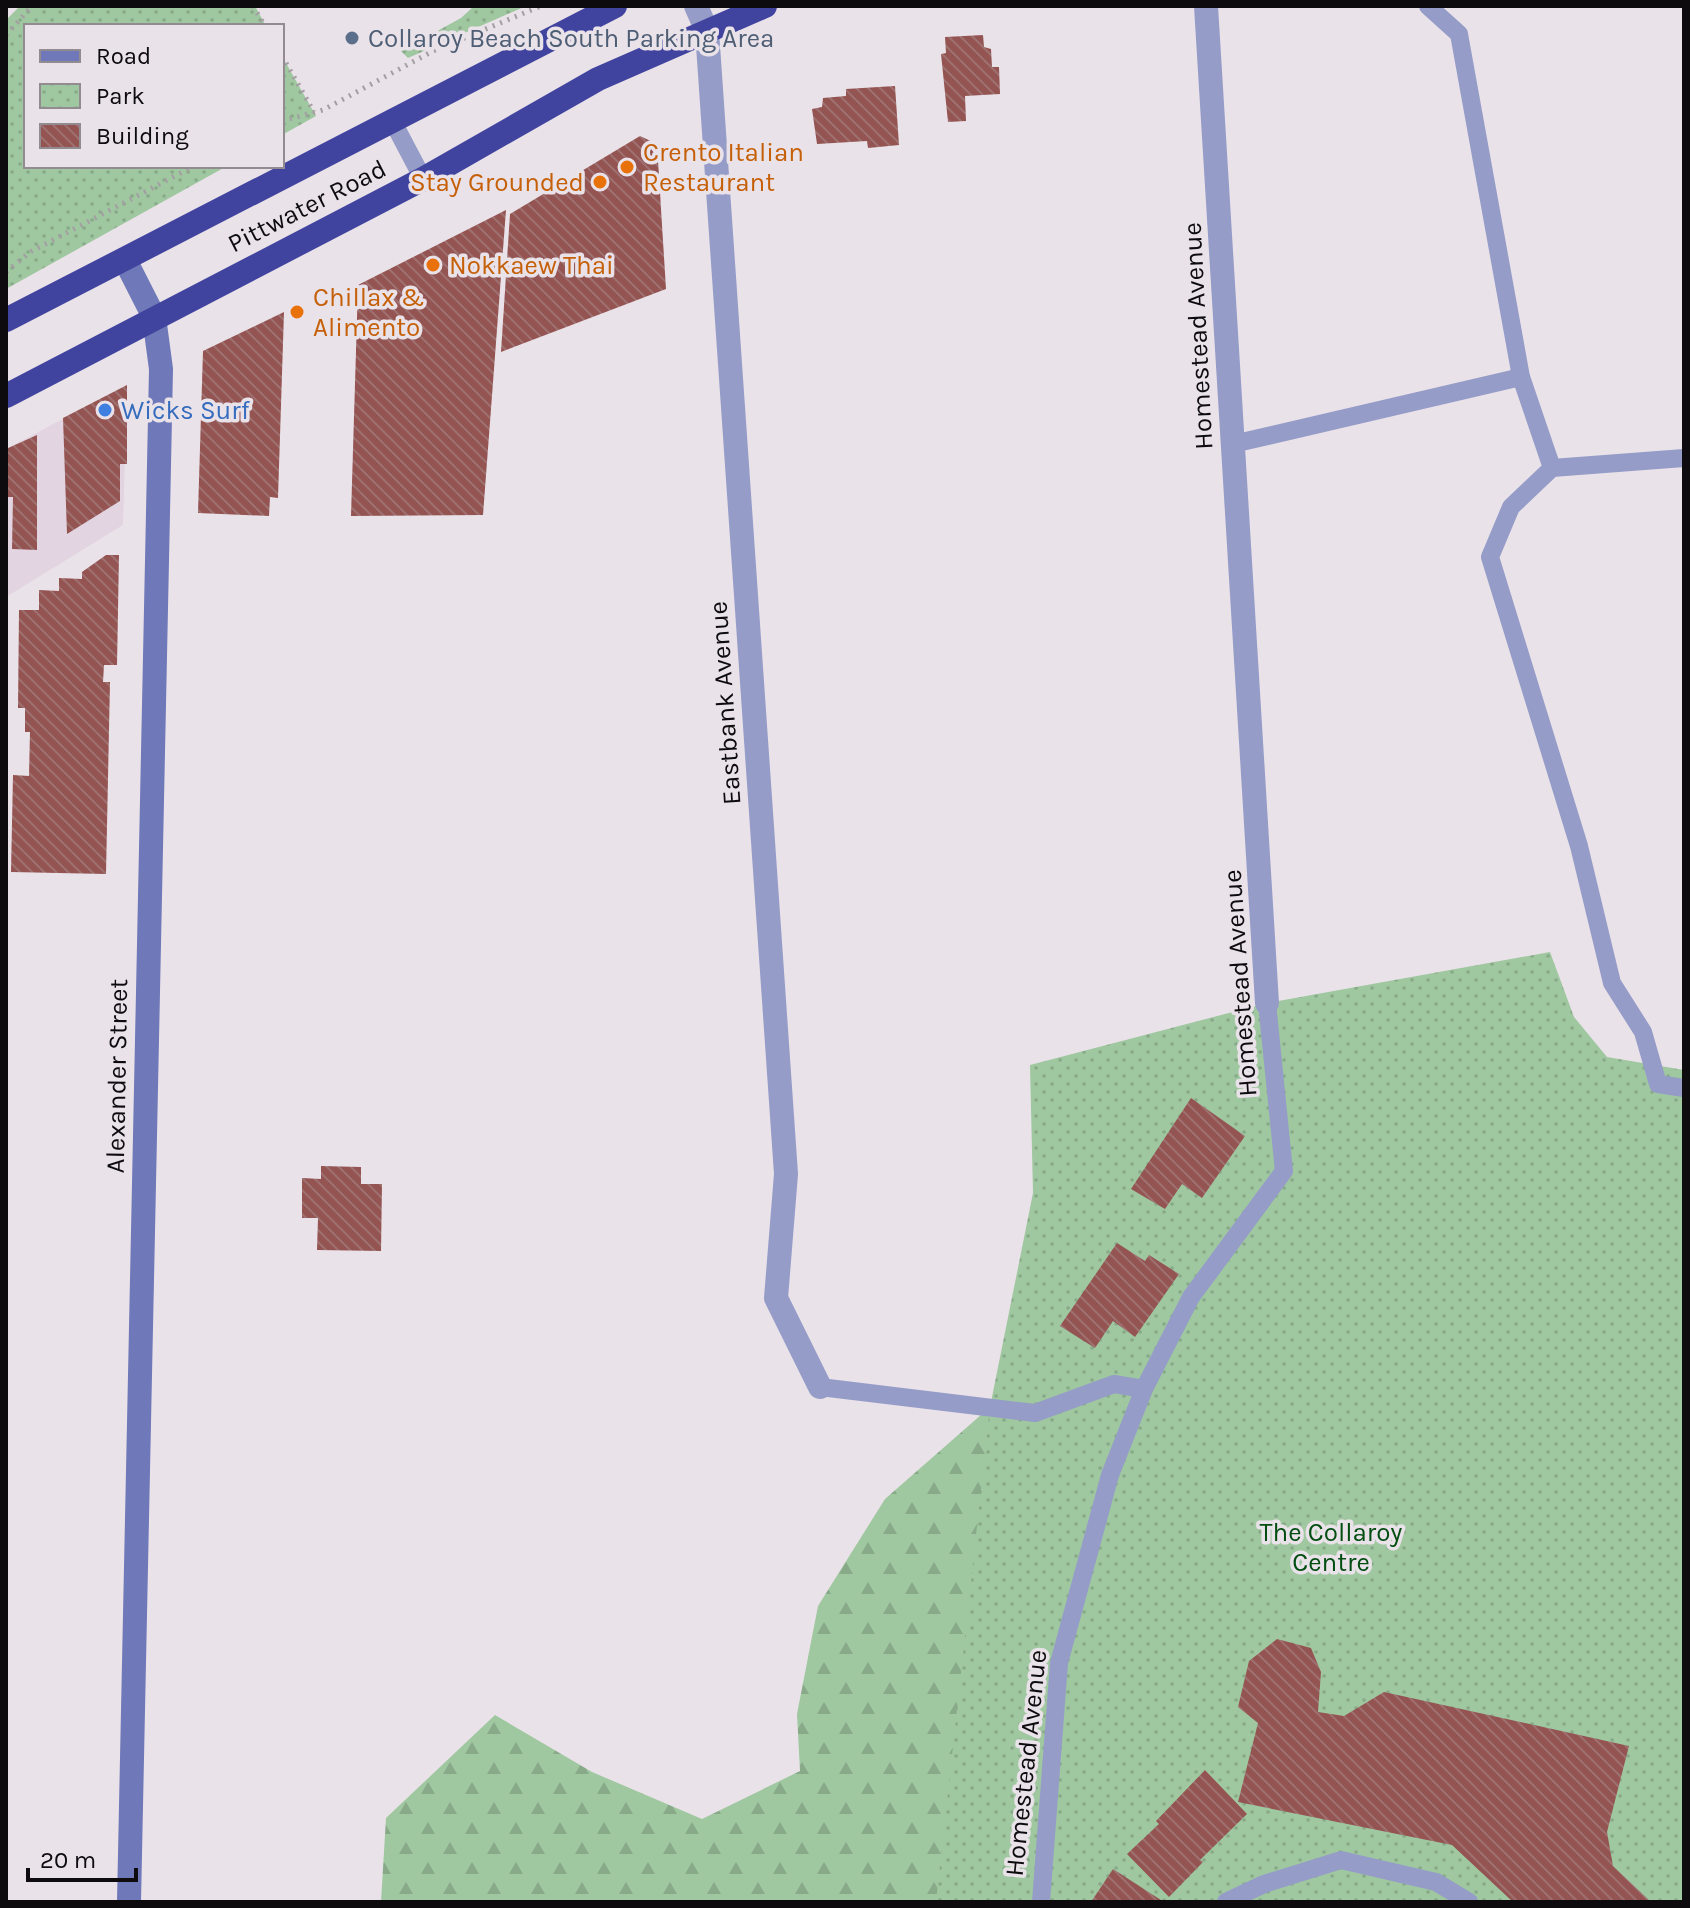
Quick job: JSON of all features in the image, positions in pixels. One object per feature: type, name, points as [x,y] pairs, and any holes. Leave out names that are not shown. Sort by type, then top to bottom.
[{"type":"highway","name":"Pittwater Road","points":[[6,320],[615,6]]},
{"type":"highway","name":"Pittwater Road","points":[[6,396],[423,179],[598,79],[765,6]]},
{"type":"street","name":"Eastbank Avenue","points":[[696,6],[707,31],[786,1174],[776,1298],[820,1387]]},
{"type":"street","name":"Homestead Avenue","points":[[1206,6],[1267,1003]]},
{"type":"street","name":"Alexander Street","points":[[125,260],[154,317],[161,369],[129,1902]]},
{"type":"lane","points":[[1428,6],[1459,34],[1521,377],[1552,468]]},
{"type":"lane","points":[[392,120],[423,179]]},
{"type":"lane","points":[[1233,444],[1521,377]]},
{"type":"lane","points":[[1684,458],[1552,468],[1511,507],[1490,557],[1579,846],[1612,983],[1643,1032],[1658,1084],[1684,1088]]},
{"type":"lane","name":"Homestead Avenue","points":[[1041,1902],[1059,1663],[1110,1475],[1144,1389],[1191,1297],[1284,1171],[1267,1003]]},
{"type":"lane","points":[[820,1387],[1035,1413],[1114,1384],[1144,1389]]},
{"type":"lane","points":[[1226,1902],[1264,1884],[1341,1860],[1436,1882],[1469,1902]]},
{"type":"path","points":[[6,35],[32,6]]},
{"type":"path","points":[[253,6],[264,24]]},
{"type":"path","points":[[284,120],[314,112],[433,51],[536,7]]},
{"type":"path","points":[[284,60],[314,112]]},
{"type":"path","points":[[6,272],[30,252],[190,168]]},
{"type":"shaded area","points":[[127,385],[123,525],[6,597],[6,449]]},
{"type":"green space","points":[[20,6],[255,6],[265,24],[24,24],[24,168],[223,168],[6,289],[6,20]]},
{"type":"green space","points":[[474,6],[526,6],[408,58],[401,51],[461,18]]},
{"type":"green space","points":[[284,60],[316,116],[284,134]]},
{"type":"green space","name":"The Collaroy Centre","points":[[1550,952],[1574,1017],[1607,1057],[1684,1070],[1684,1902],[936,1902],[990,1407],[1033,1193],[1030,1065],[1267,1003]]},
{"type":"green space","points":[[990,1407],[998,1902],[381,1902],[386,1818],[495,1715],[592,1772],[702,1819],[800,1771],[797,1714],[818,1606],[885,1499]]},
{"type":"building","points":[[983,35],[984,47],[991,49],[992,67],[999,67],[1000,94],[965,96],[966,121],[948,122],[941,54],[946,53],[945,37]]},
{"type":"building","points":[[895,86],[899,145],[868,148],[867,141],[817,144],[812,109],[822,107],[823,98],[846,96],[846,89]]},
{"type":"building","points":[[640,136],[657,144],[666,289],[501,352],[510,214]]},
{"type":"building","points":[[506,210],[483,515],[351,516],[358,285]]},
{"type":"building","points":[[284,312],[278,498],[270,497],[269,516],[198,513],[203,351]]},
{"type":"building","points":[[127,385],[127,464],[120,464],[120,501],[67,534],[63,418]]},
{"type":"building","points":[[37,435],[37,550],[12,549],[13,497],[6,497],[6,449]]},
{"type":"building","points":[[106,555],[119,555],[117,665],[104,665],[103,682],[110,682],[106,874],[11,872],[13,775],[29,776],[30,732],[25,732],[25,708],[18,708],[19,610],[39,610],[39,590],[59,591],[59,578],[82,579],[82,572]]},
{"type":"building","points":[[1191,1098],[1245,1136],[1202,1198],[1182,1184],[1165,1209],[1131,1189]]},
{"type":"building","points":[[321,1166],[361,1167],[361,1184],[382,1184],[381,1251],[317,1250],[318,1218],[302,1218],[302,1178],[321,1179]]},
{"type":"building","points":[[1117,1243],[1145,1261],[1149,1255],[1179,1274],[1135,1337],[1113,1321],[1095,1348],[1060,1326]]},
{"type":"building","points":[[1277,1639],[1311,1648],[1321,1672],[1318,1712],[1344,1716],[1384,1692],[1629,1746],[1607,1832],[1613,1866],[1651,1902],[1513,1902],[1452,1845],[1238,1802],[1258,1723],[1238,1707],[1249,1661]]},
{"type":"building","points":[[1205,1770],[1247,1814],[1200,1860],[1203,1862],[1169,1897],[1127,1854],[1159,1824],[1156,1821]]},
{"type":"building","points":[[1113,1869],[1164,1902],[1091,1902]]},
{"type":"place","name":"Collaroy Beach South Parking Area","points":[[352,38]]},
{"type":"place","name":"Crento Italian Restaurant","points":[[627,167]]},
{"type":"place","name":"Stay Grounded","points":[[600,182]]},
{"type":"place","name":"Nokkaew Thai","points":[[433,265]]},
{"type":"place","name":"Chillax & Alimento","points":[[297,312]]},
{"type":"place","name":"Wicks Surf","points":[[105,410]]}]
